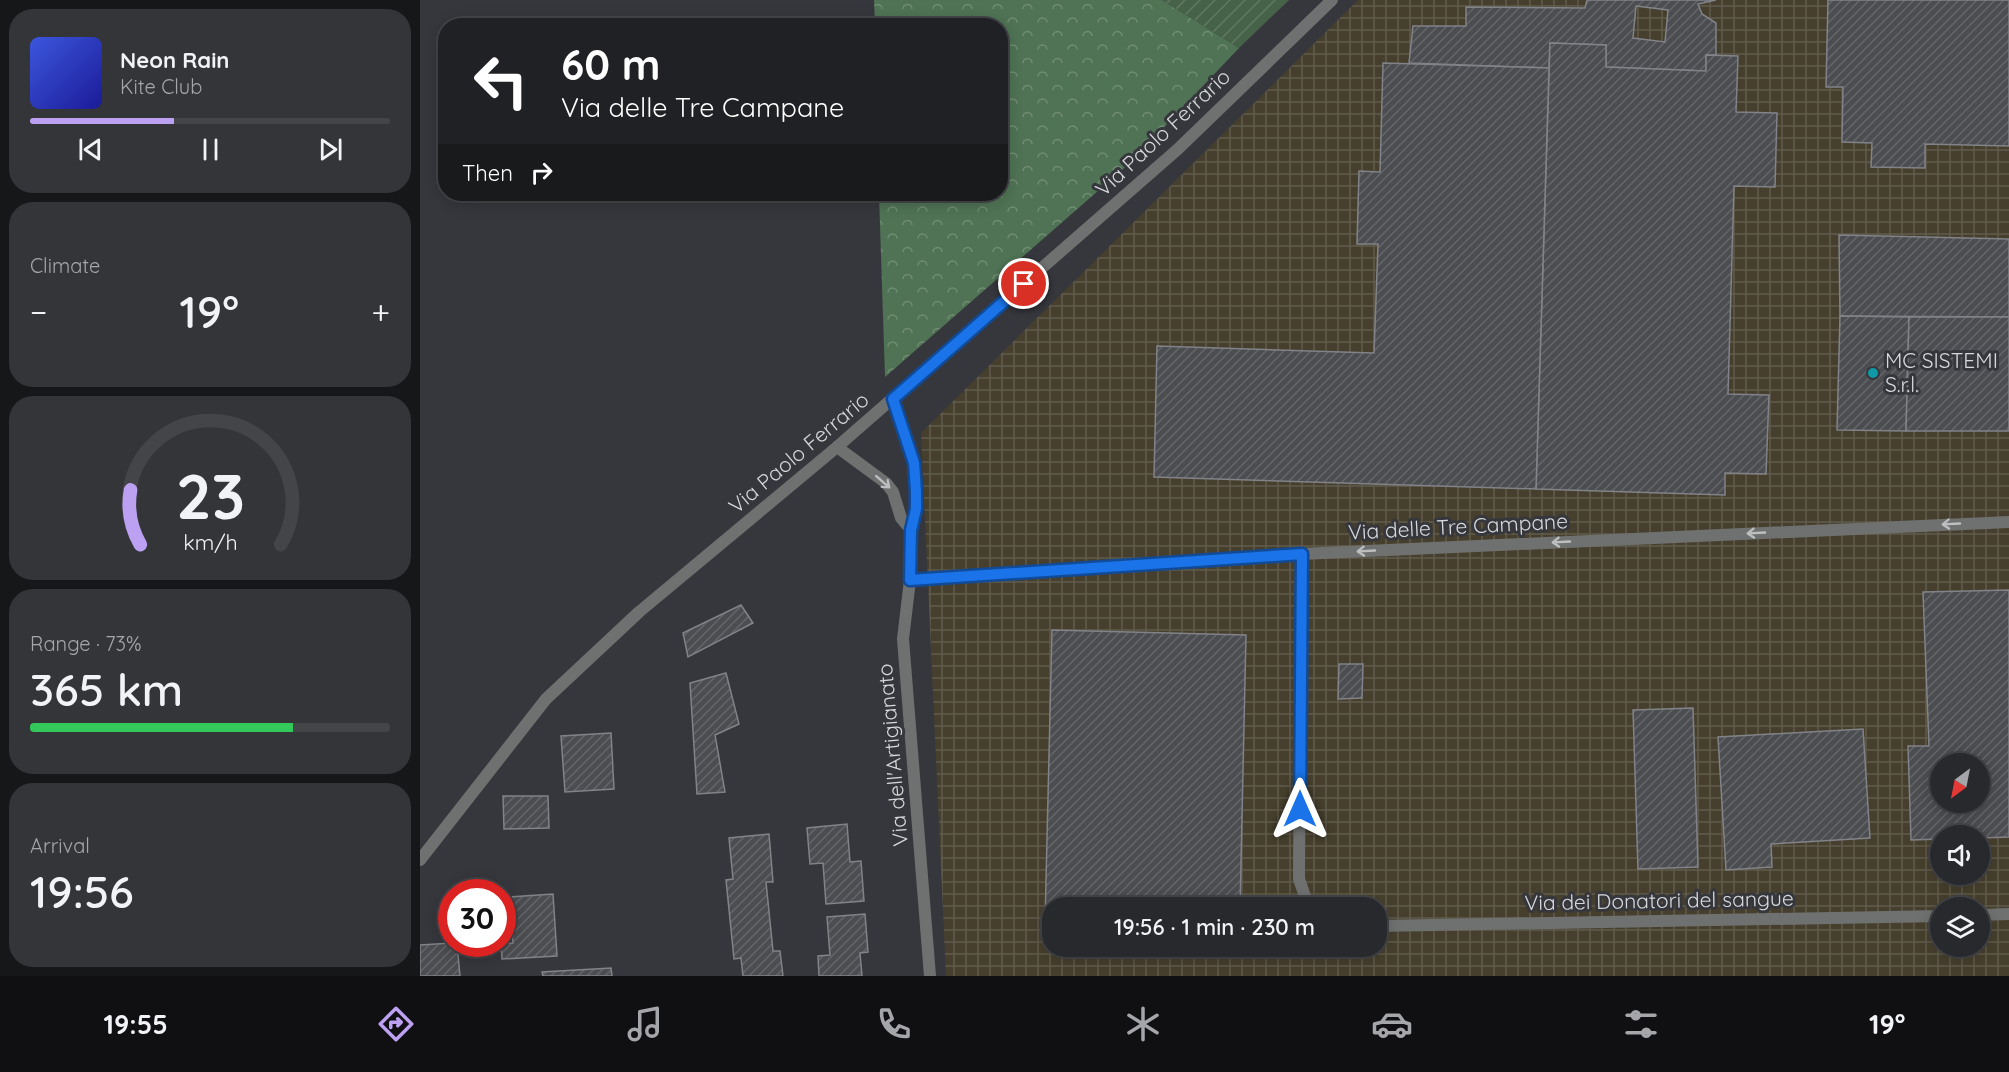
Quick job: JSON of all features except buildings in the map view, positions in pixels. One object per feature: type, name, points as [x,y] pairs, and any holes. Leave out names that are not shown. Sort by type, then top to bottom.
[{"type":"street","name":"Via Paolo Ferrario","points":[[420,860],[546,699],[639,612],[893,399],[1178,148],[1332,0]]},
{"type":"street","name":"Via dell'Artigianato","points":[[893,399],[914,463],[916,509],[911,530],[910,580],[903,639],[930,976]]},
{"type":"street","points":[[837,447],[886,483],[893,492],[901,518],[911,530]]},
{"type":"street","name":"Via delle Tre Campane","points":[[910,580],[1302,554],[2009,522]]},
{"type":"street","points":[[1302,554],[1299,879],[1305,897]]},
{"type":"street","points":[[1990,915],[2009,914]]},
{"type":"street","name":"Via dei Donatori del sangue","points":[[1387,926],[1930,916]]},
{"type":"shaded area","points":[[1358,0],[2009,0],[2009,976],[946,976],[921,433]]},
{"type":"green space","points":[[874,0],[1162,0],[1239,48],[1130,163],[885,377],[879,201],[1008,201],[1008,18],[875,18]]},
{"type":"green space","points":[[1162,0],[1289,0],[1239,48]]},
{"type":"place","name":"MC SISTEMI S.r.l.","points":[[1873,373]]},
{"type":"route","points":[[1024,284],[893,399],[914,463],[916,509],[911,530],[910,580],[1302,554],[1300,809]]}]
